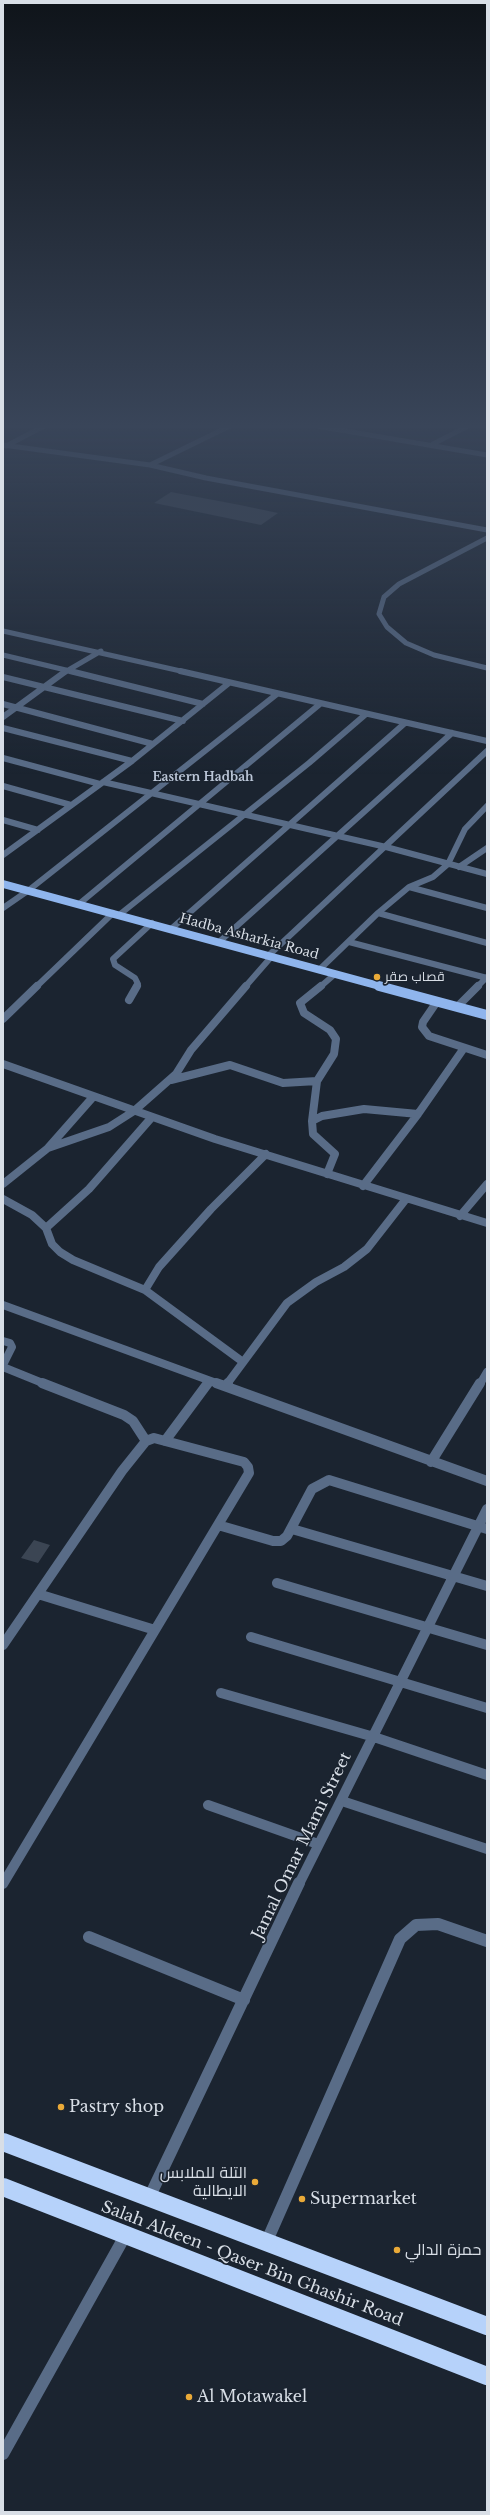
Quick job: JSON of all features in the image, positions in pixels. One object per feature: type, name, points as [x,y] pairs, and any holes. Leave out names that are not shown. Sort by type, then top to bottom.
[{"type":"highway","name":"Salah Aldeen - Qaser Bin Ghashir Road","points":[[3,2142],[482,2324]]},
{"type":"highway","name":"Salah Aldeen - Qaser Bin Ghashir Road","points":[[3,2187],[125,2236],[487,2376]]},
{"type":"main road","name":"Hadba Asharkia Road","points":[[3,884],[152,923],[436,1003],[487,1015]]},
{"type":"street","points":[[482,540],[399,584],[384,597],[379,614],[387,626],[406,643],[434,655],[487,668]]},
{"type":"street","points":[[3,631],[101,651],[229,683],[487,741]]},
{"type":"street","points":[[3,717],[68,670],[101,651]]},
{"type":"street","points":[[3,655],[203,704]]},
{"type":"street","points":[[3,677],[183,721]]},
{"type":"street","points":[[5,852],[38,830],[70,804],[132,761],[229,683]]},
{"type":"street","points":[[3,908],[29,890],[151,792],[277,694]]},
{"type":"street","points":[[3,704],[153,744]]},
{"type":"street","points":[[79,904],[320,704]]},
{"type":"street","points":[[3,1019],[116,914],[309,763],[366,714]]},
{"type":"street","points":[[171,929],[291,825],[405,723]]},
{"type":"street","points":[[3,728],[132,761]]},
{"type":"street","points":[[220,942],[452,733]]},
{"type":"street","points":[[48,1148],[109,1127],[134,1111],[176,1074],[191,1050],[270,956],[487,751]]},
{"type":"street","points":[[3,758],[102,783],[151,792],[386,847],[487,874]]},
{"type":"street","points":[[3,786],[70,804]]},
{"type":"street","points":[[319,970],[378,913],[409,887],[433,877],[448,864],[465,829],[487,806]]},
{"type":"street","points":[[3,820],[38,830]]},
{"type":"street","points":[[459,867],[487,848]]},
{"type":"street","points":[[409,887],[487,908]]},
{"type":"street","points":[[378,913],[487,943]]},
{"type":"street","points":[[129,1000],[138,984],[135,978],[115,965],[113,959],[152,923]]},
{"type":"street","points":[[349,942],[487,978]]},
{"type":"street","points":[[327,1174],[335,1154],[313,1134],[312,1121],[317,1081],[334,1054],[336,1039],[330,1030],[304,1013],[300,1003],[335,974]]},
{"type":"street","points":[[457,1007],[487,978]]},
{"type":"street","points":[[436,1003],[422,1022],[422,1027],[429,1036],[487,1054]]},
{"type":"street","points":[[363,1186],[418,1114],[464,1048]]},
{"type":"street","points":[[3,1064],[152,1117],[363,1186],[487,1223]]},
{"type":"street","points":[[168,1081],[223,1064],[283,1083],[295,1084],[317,1081]]},
{"type":"street","points":[[3,1184],[48,1148],[93,1097]]},
{"type":"street","points":[[312,1121],[322,1116],[364,1109],[418,1114]]},
{"type":"street","points":[[46,1228],[89,1189],[152,1117]]},
{"type":"street","points":[[145,1290],[159,1267],[211,1209],[266,1154]]},
{"type":"street","points":[[460,1216],[487,1184]]},
{"type":"street","points":[[3,1199],[32,1215],[46,1228],[52,1244],[60,1252],[73,1260],[145,1290],[243,1362]]},
{"type":"street","points":[[225,1386],[287,1303],[316,1282],[344,1266],[366,1249],[406,1199]]},
{"type":"street","points":[[3,1305],[209,1381],[370,1437],[431,1462],[487,1481]]},
{"type":"street","points":[[3,1341],[10,1343],[12,1347],[3,1366],[124,1415],[133,1421],[146,1441]]},
{"type":"street","points":[[431,1462],[487,1372]]},
{"type":"street","points":[[165,1442],[209,1381]]},
{"type":"street","points":[[3,1646],[122,1471],[146,1441],[154,1438],[244,1462],[248,1466],[249,1473],[3,1884]]},
{"type":"street","points":[[218,1525],[274,1542],[281,1541],[292,1528],[312,1489],[318,1484],[330,1480],[483,1528]]},
{"type":"street","name":"Jamal Omar Mami Street","points":[[149,2198],[318,1844],[342,1801],[454,1576],[483,1528],[487,1509]]},
{"type":"street","points":[[292,1528],[487,1586]]},
{"type":"street","points":[[277,1583],[487,1645]]},
{"type":"street","points":[[38,1594],[155,1630]]},
{"type":"street","points":[[251,1637],[402,1680],[487,1708]]},
{"type":"street","points":[[221,1693],[374,1737],[487,1775]]},
{"type":"street","points":[[342,1801],[487,1849]]},
{"type":"street","points":[[208,1805],[318,1844]]},
{"type":"street","points":[[266,2242],[400,1939],[416,1925],[438,1924],[487,1941]]},
{"type":"street","points":[[89,1937],[244,2000]]},
{"type":"street","points":[[3,2454],[47,2378],[125,2236]]},
{"type":"building","points":[[34,1540],[50,1545],[38,1563],[21,1558]]},
{"type":"place","name":"قصاب صقر","points":[[377,977]]},
{"type":"place","name":"Pastry shop","points":[[61,2107]]},
{"type":"place","name":"التلة للملابس الايطالية","points":[[255,2182]]},
{"type":"place","name":"Supermarket","points":[[302,2199]]},
{"type":"place","name":"حمزة الدالي","points":[[397,2250]]},
{"type":"place","name":"Al Motawakel","points":[[189,2397]]},
{"type":"district","name":"Eastern Hadbah","points":[[203,778]]}]
